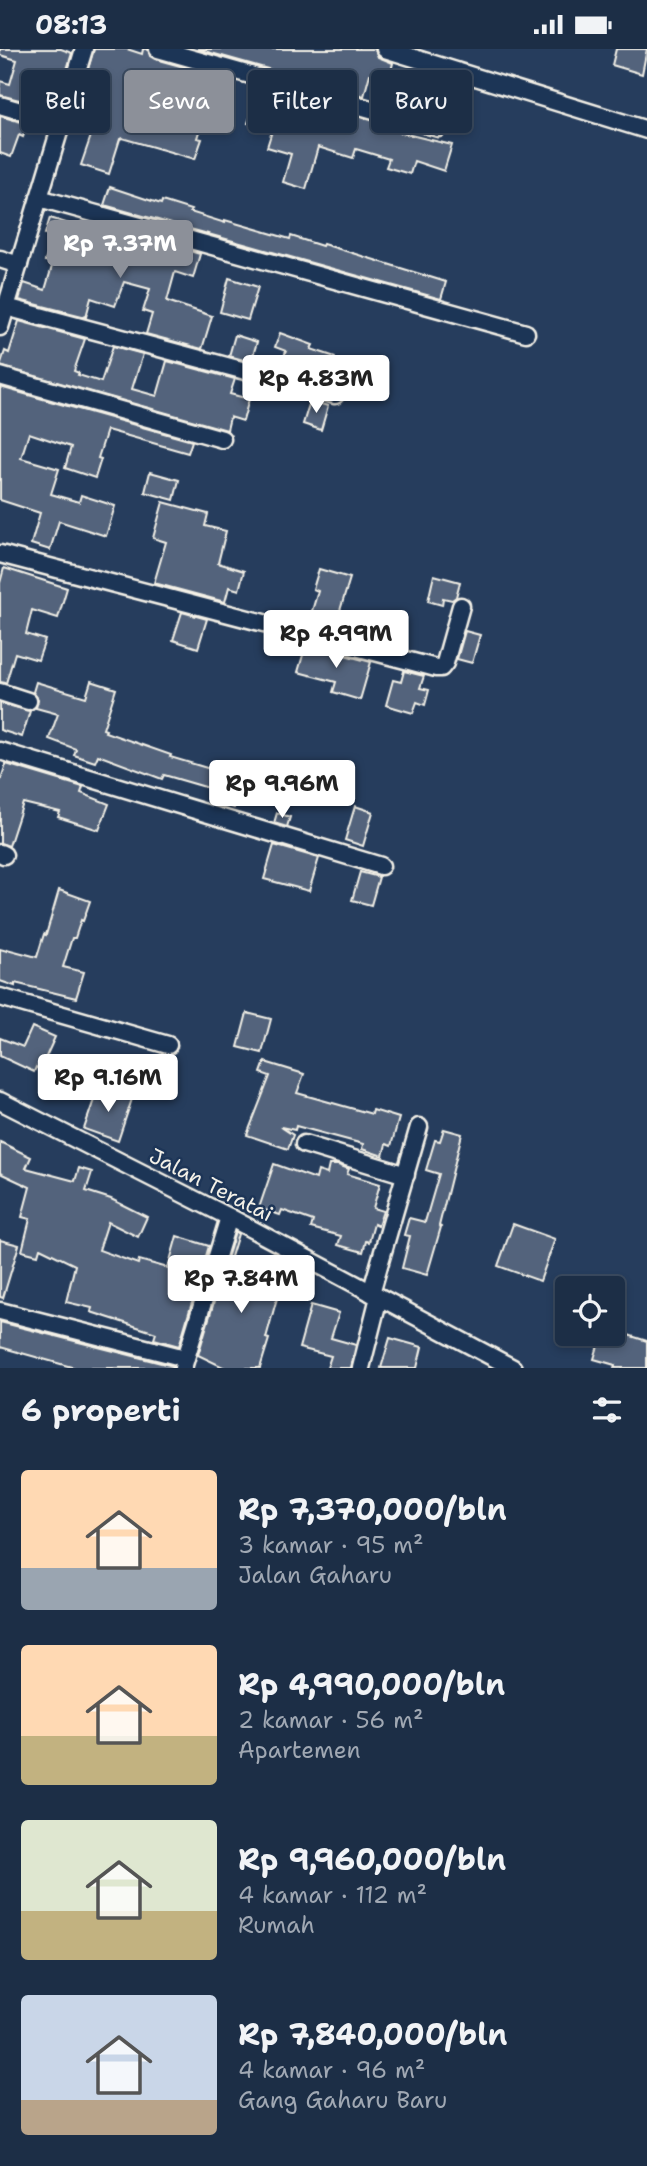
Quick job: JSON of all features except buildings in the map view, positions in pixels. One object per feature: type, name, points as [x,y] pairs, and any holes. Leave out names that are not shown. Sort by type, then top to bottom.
[{"type":"street","points":[[77,70],[83,49]]},
{"type":"street","points":[[158,49],[371,109]]},
{"type":"street","points":[[385,49],[647,130]]},
{"type":"street","points":[[0,105],[21,111]]},
{"type":"street","points":[[0,327],[58,133]]},
{"type":"street","points":[[39,198],[526,333]]},
{"type":"street","points":[[0,259],[19,265]]},
{"type":"street","points":[[6,307],[335,395]]},
{"type":"street","points":[[0,376],[222,439]]},
{"type":"street","points":[[0,554],[436,669],[442,668],[446,663],[460,606]]},
{"type":"street","points":[[0,692],[28,701]]},
{"type":"street","points":[[0,751],[381,866]]},
{"type":"street","points":[[0,997],[168,1045]]},
{"type":"street","name":"Jalan Teratai","points":[[0,1101],[229,1217],[513,1368]]},
{"type":"street","points":[[361,1368],[375,1295],[419,1127]]},
{"type":"street","points":[[304,1144],[406,1175]]},
{"type":"street","points":[[0,1311],[184,1363],[229,1217]]}]
